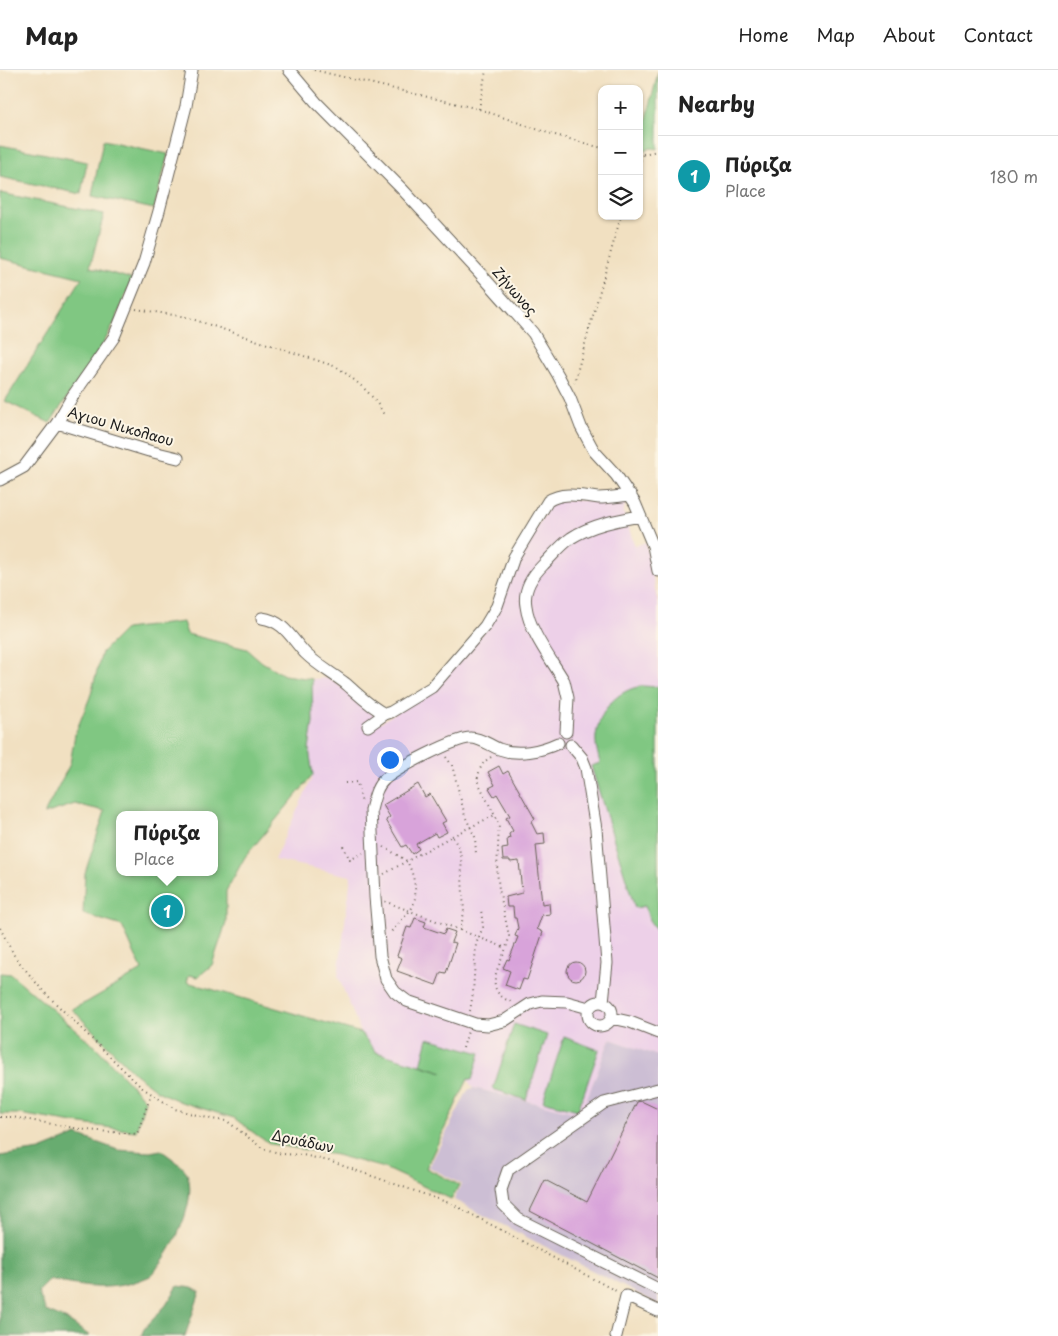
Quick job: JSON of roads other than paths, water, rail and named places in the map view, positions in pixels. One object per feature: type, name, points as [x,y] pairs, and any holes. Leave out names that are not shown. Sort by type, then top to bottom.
[{"type":"street","points":[[0,480],[24,467],[57,423],[72,397],[114,337],[144,263],[186,106],[192,70]]},
{"type":"street","name":"Ζήνωνος","points":[[289,70],[316,102],[402,189],[532,333],[558,375],[594,451],[631,494],[653,546],[658,571]]},
{"type":"street","name":"Αγιου Νικολαου","points":[[57,423],[178,458]]},
{"type":"street","points":[[368,726],[432,687],[485,626],[497,606],[514,557],[548,501],[555,496],[567,495],[600,498],[631,494]]},
{"type":"street","points":[[566,732],[567,691],[564,681],[529,621],[525,604],[526,592],[535,573],[570,538],[596,526],[620,519],[640,516]]},
{"type":"street","points":[[262,618],[279,624],[288,630],[306,653],[370,705],[385,714]]},
{"type":"street","points":[[558,743],[559,734],[569,732],[573,736],[571,745]]},
{"type":"street","points":[[558,743],[532,752],[514,753],[500,750],[479,739],[469,738],[453,741],[384,779],[374,797],[372,810],[375,897],[380,945],[386,979],[396,992],[408,1001],[469,1022],[488,1025],[496,1024],[530,1004],[542,1001],[576,1003],[589,1008]]},
{"type":"street","points":[[558,743],[563,747],[571,745]]},
{"type":"street","points":[[571,745],[582,758],[586,768],[596,829],[607,963],[603,1002]]},
{"type":"street","points":[[595,1002],[603,1002],[610,1006],[613,1014],[612,1018],[603,1026],[595,1025],[588,1016],[589,1008],[595,1002]]},
{"type":"street","points":[[612,1018],[630,1022],[658,1033]]},
{"type":"street","points":[[658,1089],[604,1103],[508,1170],[500,1190],[503,1204],[518,1219],[658,1290]]},
{"type":"street","points":[[616,1336],[626,1296],[658,1311]]},
{"type":"place","name":"Πύριζα","points":[[167,911]]}]
